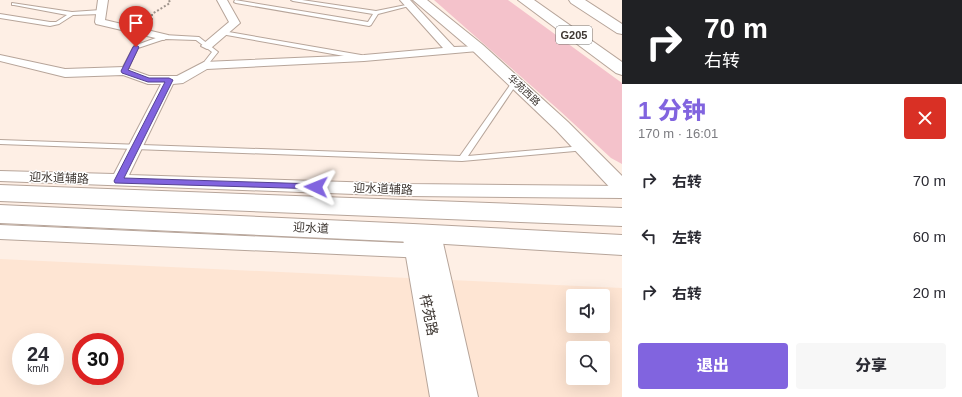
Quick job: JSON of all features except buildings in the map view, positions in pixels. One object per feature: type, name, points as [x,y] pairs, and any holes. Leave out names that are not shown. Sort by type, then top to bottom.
[{"type":"main road","name":"G205","points":[[525,0],[622,70]]},
{"type":"main road","name":"G205","points":[[576,0],[622,30]]},
{"type":"main road","name":"迎水道","points":[[0,193],[622,217]]},
{"type":"main road","name":"迎水道","points":[[0,214],[423,242],[622,245]]},
{"type":"street","points":[[103,0],[100,22],[164,37]]},
{"type":"street","points":[[207,46],[235,23],[223,2]]},
{"type":"street","points":[[412,2],[451,50]]},
{"type":"street","name":"华苑西路","points":[[412,2],[478,48],[584,148],[622,188]]},
{"type":"street","points":[[0,58],[65,73],[124,71],[148,80],[179,80],[204,66],[364,58],[478,48]]},
{"type":"street","points":[[118,181],[169,80]]},
{"type":"street","name":"迎水道辅路","points":[[0,176],[408,190],[622,192]]},
{"type":"street","points":[[0,232],[423,242]]},
{"type":"street","name":"梓苑路","points":[[423,242],[444,397]]},
{"type":"street","name":"梓苑路","points":[[423,242],[464,397]]},
{"type":"lane","points":[[293,0],[376,13],[412,2]]},
{"type":"lane","points":[[223,2],[237,1],[369,24],[376,13]]},
{"type":"lane","points":[[14,4],[72,14],[101,12]]},
{"type":"lane","points":[[0,16],[50,24],[57,23],[72,14]]},
{"type":"lane","points":[[223,33],[364,58]]},
{"type":"lane","points":[[124,71],[136,47],[164,37],[197,38],[215,52],[204,66]]},
{"type":"lane","points":[[462,160],[515,82]]},
{"type":"lane","points":[[0,142],[462,160],[584,148]]},
{"type":"path","points":[[170,0],[170,3],[152,14],[151,18],[154,23],[182,38]]},
{"type":"shaded area","points":[[434,0],[508,0],[622,83],[622,164],[611,158]]},
{"type":"shaded area","points":[[0,259],[622,288],[622,397],[0,397]]},
{"type":"route","points":[[136,47],[124,71],[148,80],[169,80],[118,181],[316,187]]}]
